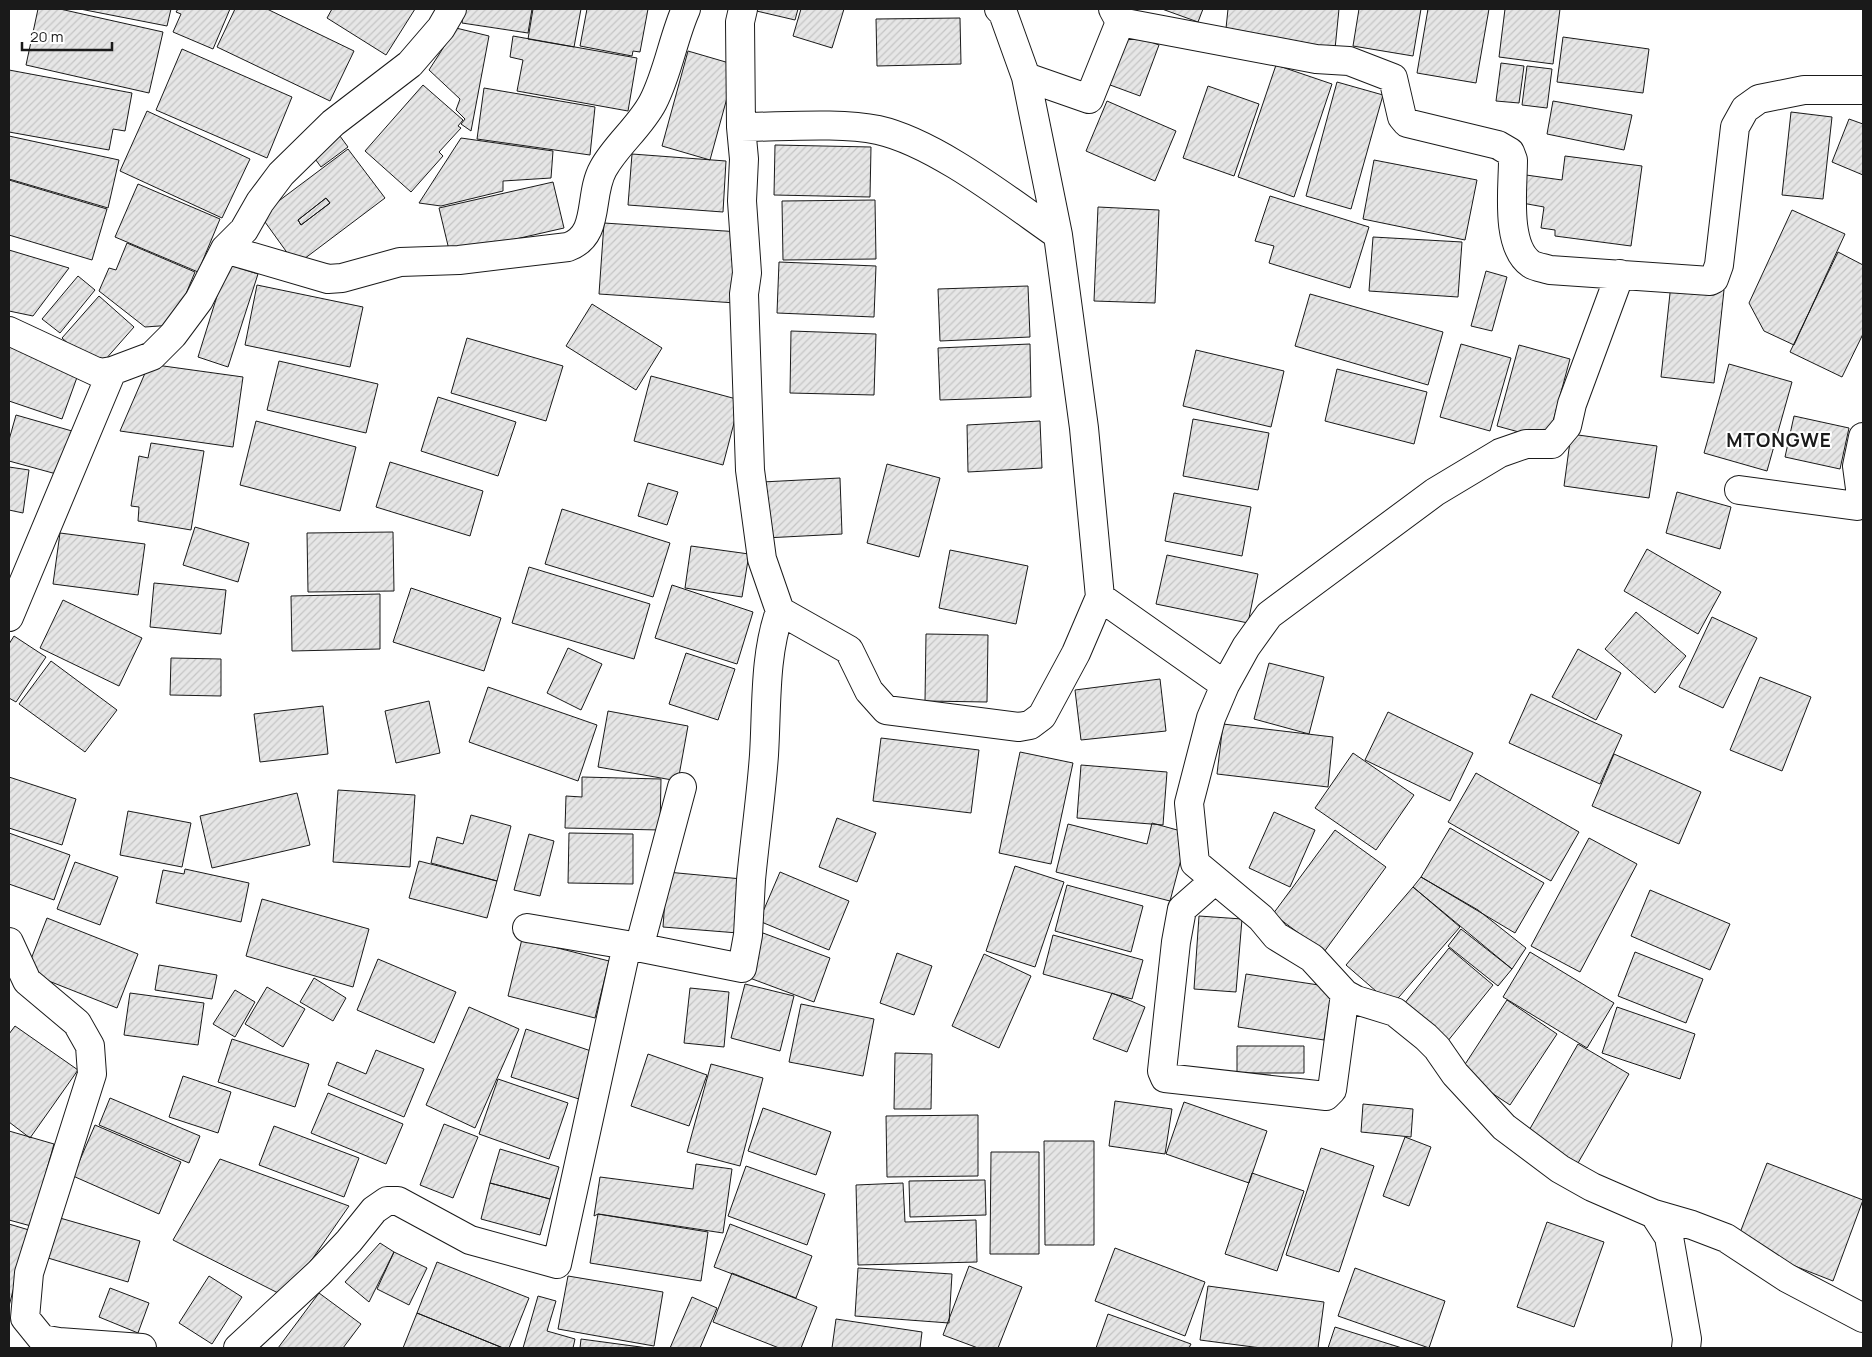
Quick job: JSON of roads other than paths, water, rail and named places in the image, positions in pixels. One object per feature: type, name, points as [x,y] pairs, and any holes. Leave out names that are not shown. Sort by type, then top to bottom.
[{"type":"street","points":[[9,331],[99,373],[112,371],[152,356],[173,335],[199,300],[225,249],[244,230],[260,202],[281,174],[334,122],[410,64],[441,28],[452,9]]},
{"type":"street","points":[[225,249],[328,279],[342,278],[400,262],[488,257],[568,247],[580,243],[586,235],[596,189],[603,170],[637,126],[654,100],[686,9]]},
{"type":"street","points":[[780,611],[849,650],[870,691],[886,710],[1019,727],[1030,725],[1042,716],[1076,654],[1100,598],[1084,428],[1058,235],[1026,77],[1003,13],[999,9]]},
{"type":"street","points":[[527,928],[742,968],[752,894],[751,880],[763,757],[770,652],[773,630],[780,611],[762,559],[750,470],[744,294],[747,273],[742,201],[744,158],[740,127],[734,13]]},
{"type":"street","points":[[1026,77],[1088,99],[1117,15],[1316,59],[1349,61],[1393,78],[1402,117],[1407,123],[1498,145],[1510,152],[1513,160],[1513,227],[1524,257],[1532,265],[1550,270],[1710,281],[1714,279],[1719,265],[1735,127],[1745,109],[1759,99],[1804,90],[1863,90]]},
{"type":"street","points":[[740,127],[856,127],[888,133],[921,147],[981,182],[1058,235]]},
{"type":"street","points":[[1620,274],[1572,404],[1567,426],[1552,444],[1526,444],[1500,453],[1406,512],[1269,615],[1246,647],[1225,686],[1211,718],[1189,803],[1195,863],[1261,918],[1276,936],[1312,958],[1345,994],[1356,1000],[1395,1012],[1426,1037],[1454,1074],[1504,1127],[1560,1169],[1592,1187],[1654,1214],[1692,1224],[1726,1238],[1788,1278],[1863,1318]]},
{"type":"street","points":[[9,617],[112,371]]},
{"type":"street","points":[[1739,490],[1857,506],[1861,496],[1857,466],[1863,437]]},
{"type":"street","points":[[1100,598],[1225,686]]},
{"type":"street","points":[[238,1348],[319,1273],[349,1241],[374,1210],[388,1201],[398,1201],[470,1240],[557,1264],[633,947],[682,787]]},
{"type":"street","points":[[1214,880],[1182,909],[1176,942],[1162,1072],[1165,1078],[1326,1096],[1332,1090],[1345,994]]},
{"type":"street","points":[[9,942],[27,981],[77,1023],[90,1046],[92,1074],[29,1273],[26,1294],[26,1318],[42,1339],[59,1345],[142,1348]]},
{"type":"street","points":[[1654,1214],[1669,1237],[1687,1339],[1686,1348]]},
{"type":"district","name":"MTONGWE","points":[[1779,440]]}]
